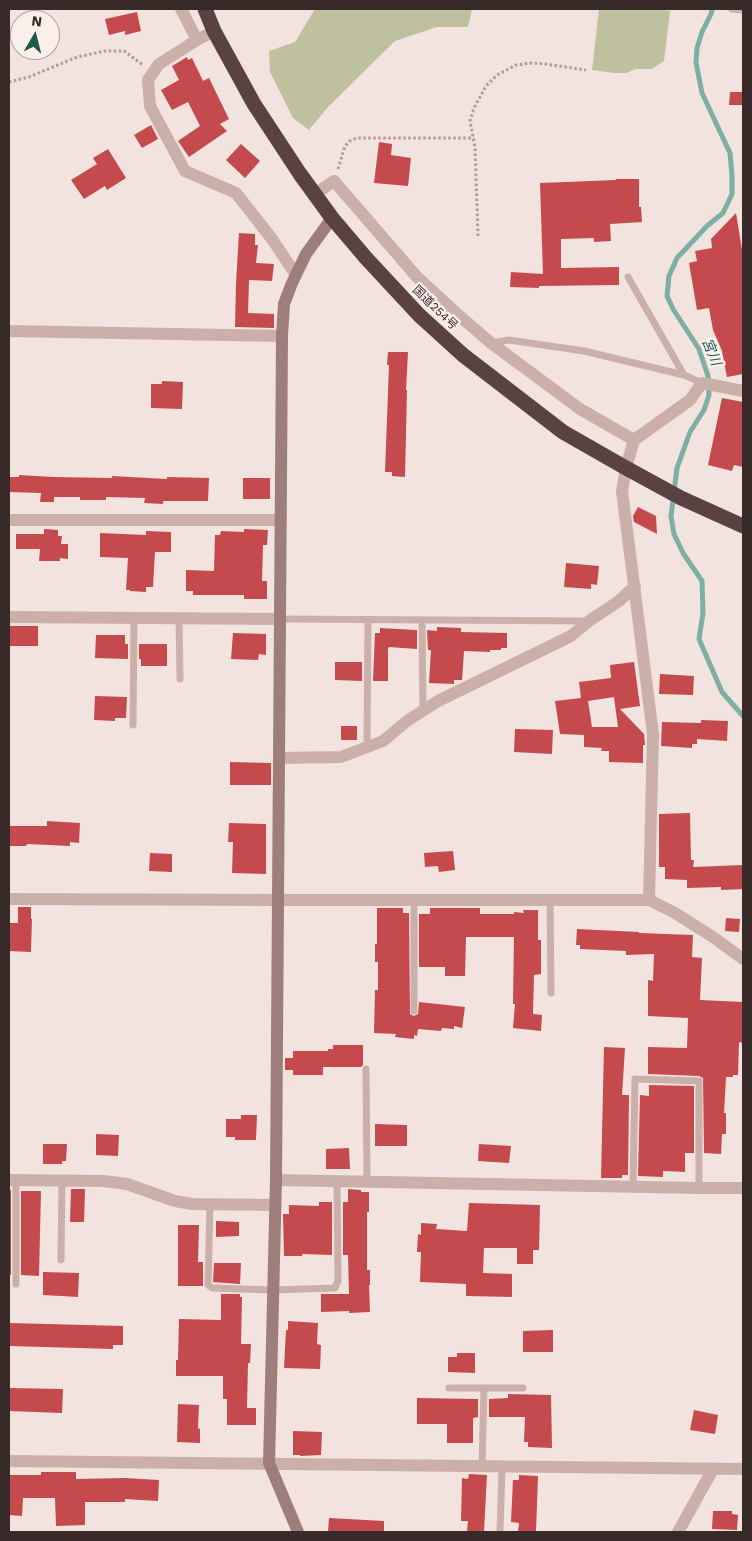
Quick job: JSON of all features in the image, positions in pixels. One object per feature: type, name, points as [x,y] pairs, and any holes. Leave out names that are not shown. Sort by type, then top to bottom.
[{"type":"highway","name":"国道254号","points":[[210,16],[254,104],[315,194],[332,218],[366,258],[419,315],[462,355],[563,432],[681,498],[743,526]]},
{"type":"street","points":[[181,9],[197,40]]},
{"type":"street","points":[[210,16],[197,40],[159,64],[148,80],[150,106],[185,171],[236,193],[272,239],[296,275]]},
{"type":"street","points":[[315,194],[334,181],[417,277],[455,312],[492,343],[580,409],[634,440]]},
{"type":"street","points":[[298,1532],[269,1464],[276,1206],[282,336],[284,304],[296,275],[306,254],[332,218]]},
{"type":"street","points":[[9,331],[282,336]]},
{"type":"street","points":[[649,900],[653,734],[622,491],[626,468],[634,440],[690,400],[707,384],[743,391]]},
{"type":"street","points":[[9,520],[281,520]]},
{"type":"street","points":[[279,758],[341,757],[383,741],[423,710],[438,701],[571,636],[588,621],[619,601],[635,586]]},
{"type":"street","points":[[9,617],[280,619]]},
{"type":"street","points":[[9,899],[649,900],[675,913],[743,959]]},
{"type":"street","points":[[12,1180],[104,1181],[127,1184],[175,1201],[192,1204],[276,1206]]},
{"type":"street","points":[[276,1180],[743,1188]]},
{"type":"street","points":[[9,1461],[743,1469]]},
{"type":"street","points":[[678,1532],[713,1469]]},
{"type":"lane","points":[[732,9],[743,10]]},
{"type":"lane","points":[[628,277],[684,375]]},
{"type":"lane","points":[[492,343],[509,340],[584,351],[684,375],[707,384]]},
{"type":"lane","points":[[133,725],[134,618]]},
{"type":"lane","points":[[180,618],[180,679]]},
{"type":"lane","points":[[280,619],[588,621]]},
{"type":"lane","points":[[367,747],[368,620]]},
{"type":"lane","points":[[422,620],[423,710]]},
{"type":"lane","points":[[414,900],[414,1011]]},
{"type":"lane","points":[[550,900],[551,994]]},
{"type":"lane","points":[[366,1069],[367,1181]]},
{"type":"lane","points":[[633,1186],[636,1079],[699,1081],[699,1188]]},
{"type":"lane","points":[[12,1180],[16,1284]]},
{"type":"lane","points":[[61,1260],[62,1180]]},
{"type":"lane","points":[[210,1204],[208,1285],[212,1288],[273,1290],[335,1288],[338,1282],[337,1180]]},
{"type":"lane","points":[[449,1388],[523,1388]]},
{"type":"lane","points":[[482,1466],[484,1388]]},
{"type":"lane","points":[[500,1532],[502,1466]]},
{"type":"path","points":[[9,82],[29,77],[77,57],[105,51],[124,51],[138,61],[152,75]]},
{"type":"path","points":[[478,236],[474,138],[470,122],[474,108],[486,86],[497,75],[516,65],[545,64],[586,70]]},
{"type":"path","points":[[334,181],[345,146],[350,140],[357,138],[474,138]]},
{"type":"green space","points":[[315,9],[472,9],[468,27],[437,27],[395,41],[328,107],[309,130],[293,118],[270,72],[269,51],[295,42]]},
{"type":"green space","points":[[599,9],[656,9],[670,11],[664,61],[652,69],[636,69],[626,73],[592,70]]},
{"type":"building","points":[[137,12],[141,31],[125,35],[125,31],[109,35],[105,19]]},
{"type":"building","points":[[187,57],[188,60],[192,58],[203,81],[209,78],[229,119],[220,124],[227,131],[189,157],[178,141],[200,126],[188,102],[172,110],[161,90],[179,80],[172,66]]},
{"type":"building","points":[[730,92],[743,92],[743,105],[729,105]]},
{"type":"building","points":[[151,125],[158,139],[142,148],[134,135]]},
{"type":"building","points":[[379,142],[392,144],[391,155],[411,158],[408,186],[374,183]]},
{"type":"building","points":[[241,144],[260,161],[245,178],[226,160]]},
{"type":"building","points":[[108,149],[126,178],[107,190],[105,186],[84,199],[71,180],[97,164],[93,158]]},
{"type":"building","points":[[639,179],[639,207],[641,207],[642,222],[610,224],[611,241],[594,242],[594,238],[561,239],[561,268],[619,267],[619,285],[539,286],[539,288],[510,287],[511,272],[543,274],[540,183]]},
{"type":"building","points":[[736,213],[743,256],[743,374],[727,377],[722,351],[713,330],[709,308],[697,310],[689,263],[697,261],[695,251],[712,248],[711,239]]},
{"type":"building","points":[[239,233],[255,234],[255,245],[258,245],[256,263],[274,264],[272,281],[249,280],[248,313],[274,314],[274,328],[235,327]]},
{"type":"building","points":[[388,352],[408,352],[405,477],[392,476],[392,472],[385,472]]},
{"type":"building","points":[[162,381],[183,382],[182,409],[151,408],[151,384],[162,384]]},
{"type":"building","points":[[722,398],[743,402],[743,467],[734,465],[732,471],[708,465]]},
{"type":"building","points":[[19,475],[112,478],[112,476],[167,479],[167,477],[209,478],[208,501],[163,501],[163,504],[144,503],[145,498],[106,497],[106,500],[80,500],[80,497],[54,497],[54,502],[40,502],[41,493],[9,492],[9,477],[19,477]]},
{"type":"building","points":[[243,478],[270,478],[270,499],[243,499]]},
{"type":"building","points":[[638,507],[656,516],[657,534],[634,522],[633,516]]},
{"type":"building","points":[[44,529],[58,530],[58,536],[62,536],[61,544],[68,544],[68,559],[60,558],[60,561],[39,561],[40,549],[16,549],[16,534],[44,534]]},
{"type":"building","points":[[244,529],[268,530],[267,545],[263,545],[262,581],[267,581],[267,599],[244,599],[244,595],[193,595],[193,591],[186,591],[186,570],[214,571],[215,535],[220,535],[221,531],[244,532]]},
{"type":"building","points":[[146,531],[171,532],[171,552],[155,552],[153,587],[146,587],[146,592],[126,590],[128,558],[100,557],[100,533],[146,535]]},
{"type":"building","points":[[566,563],[599,566],[597,585],[591,584],[591,589],[564,587]]},
{"type":"building","points":[[9,626],[38,626],[38,646],[9,646]]},
{"type":"building","points":[[437,627],[461,628],[461,632],[507,633],[507,648],[490,650],[490,652],[464,651],[462,680],[454,680],[454,684],[429,683],[431,650],[428,650],[427,630],[437,631]]},
{"type":"building","points":[[380,628],[417,630],[417,649],[389,647],[388,681],[373,681],[375,633],[380,633]]},
{"type":"building","points":[[233,633],[266,634],[266,655],[259,654],[258,660],[231,659]]},
{"type":"building","points":[[96,635],[125,635],[125,644],[128,644],[128,659],[95,658]]},
{"type":"building","points":[[139,644],[167,644],[167,666],[141,666]]},
{"type":"building","points":[[335,662],[362,662],[362,681],[335,680]]},
{"type":"building","points":[[634,662],[640,706],[620,709],[644,734],[643,763],[609,762],[609,751],[601,751],[602,748],[584,747],[584,735],[560,734],[555,701],[581,698],[579,682],[611,678],[610,665]],"holes":[[[614,697],[618,727],[592,727],[588,701]]]},
{"type":"building","points":[[660,674],[694,676],[693,695],[659,694]]},
{"type":"building","points":[[95,696],[127,697],[126,718],[115,718],[115,721],[94,720]]},
{"type":"building","points":[[701,720],[728,721],[727,741],[697,739],[697,744],[692,744],[692,748],[661,746],[662,722],[701,723]]},
{"type":"building","points":[[341,726],[357,726],[357,740],[341,740]]},
{"type":"building","points":[[515,729],[553,730],[552,754],[514,752]]},
{"type":"building","points":[[230,762],[271,763],[271,785],[230,785]]},
{"type":"building","points":[[690,813],[691,860],[694,860],[693,867],[743,865],[743,889],[721,890],[721,887],[687,888],[687,880],[665,879],[665,867],[659,867],[659,814]]},
{"type":"building","points":[[47,821],[80,823],[79,843],[70,842],[70,846],[27,844],[26,846],[9,846],[9,826],[47,826]]},
{"type":"building","points":[[229,823],[266,824],[266,874],[232,873],[233,842],[228,842]]},
{"type":"building","points":[[453,851],[455,870],[439,872],[438,866],[425,867],[424,853]]},
{"type":"building","points":[[150,853],[172,854],[172,872],[149,871]]},
{"type":"building","points":[[18,907],[31,907],[31,952],[9,951],[9,923],[18,923]]},
{"type":"building","points":[[377,908],[403,908],[403,913],[409,913],[410,1014],[414,1016],[418,1014],[419,1002],[465,1007],[462,1028],[454,1026],[454,1029],[442,1028],[441,1031],[418,1029],[417,1036],[414,1035],[414,1039],[395,1037],[396,1034],[374,1033],[375,990],[378,990],[378,962],[375,962]]},
{"type":"building","points":[[430,908],[480,908],[480,914],[514,914],[514,912],[524,913],[523,910],[538,910],[538,940],[541,940],[541,974],[534,975],[533,1014],[542,1015],[541,1031],[513,1028],[515,1004],[513,1004],[514,937],[466,937],[465,976],[445,976],[445,967],[419,967],[419,914],[430,914]]},
{"type":"building","points":[[726,918],[740,919],[739,932],[725,931]]},
{"type":"building","points":[[577,929],[693,935],[692,957],[702,958],[700,1000],[743,1002],[743,1043],[739,1042],[738,1075],[726,1077],[724,1113],[726,1113],[726,1134],[722,1134],[721,1154],[704,1153],[703,1078],[699,1076],[648,1074],[648,1047],[687,1048],[688,1018],[648,1016],[648,980],[653,981],[654,954],[626,955],[626,951],[580,949],[580,945],[576,945]]},
{"type":"building","points":[[333,1045],[363,1045],[363,1065],[361,1067],[323,1067],[323,1075],[293,1075],[293,1070],[285,1070],[285,1058],[293,1058],[293,1051],[328,1051],[328,1049],[333,1049]]},
{"type":"building","points":[[604,1047],[625,1048],[622,1095],[629,1095],[628,1175],[622,1175],[622,1178],[601,1178]]},
{"type":"building","points":[[649,1085],[694,1086],[694,1153],[685,1153],[685,1172],[663,1171],[663,1177],[638,1176],[640,1095],[649,1096]]},
{"type":"building","points":[[241,1115],[257,1115],[256,1140],[235,1140],[235,1137],[226,1137],[226,1119],[241,1119]]},
{"type":"building","points":[[375,1124],[407,1125],[407,1146],[375,1146]]},
{"type":"building","points":[[96,1134],[119,1135],[118,1156],[96,1155]]},
{"type":"building","points":[[43,1144],[67,1144],[66,1161],[62,1161],[62,1164],[43,1164]]},
{"type":"building","points":[[479,1144],[511,1146],[509,1163],[478,1161]]},
{"type":"building","points":[[349,1148],[350,1169],[326,1169],[326,1149]]},
{"type":"building","points":[[71,1189],[85,1189],[84,1222],[70,1222]]},
{"type":"building","points":[[348,1189],[369,1192],[367,1270],[370,1270],[370,1312],[321,1312],[321,1294],[349,1294],[348,1255],[343,1255],[343,1202],[348,1202]]},
{"type":"building","points":[[9,1190],[11,1190],[11,1275],[9,1275]]},
{"type":"building","points":[[21,1191],[41,1191],[39,1276],[21,1275]]},
{"type":"building","points":[[319,1202],[332,1202],[332,1255],[302,1254],[302,1256],[284,1256],[283,1214],[289,1214],[289,1205],[319,1206]]},
{"type":"building","points":[[469,1203],[540,1205],[539,1250],[533,1250],[533,1264],[517,1264],[517,1248],[484,1248],[483,1273],[512,1274],[512,1297],[466,1296],[466,1284],[420,1282],[421,1252],[417,1252],[418,1234],[421,1235],[421,1223],[437,1224],[436,1229],[467,1231]]},
{"type":"building","points":[[216,1221],[239,1222],[239,1236],[216,1237]]},
{"type":"building","points":[[178,1225],[199,1225],[198,1262],[203,1262],[203,1286],[178,1286]]},
{"type":"building","points":[[214,1263],[241,1263],[240,1284],[213,1282]]},
{"type":"building","points":[[43,1272],[79,1273],[78,1297],[43,1295]]},
{"type":"building","points":[[221,1294],[240,1294],[240,1297],[242,1297],[241,1344],[251,1344],[250,1363],[248,1363],[247,1408],[256,1408],[256,1425],[227,1425],[227,1399],[223,1399],[223,1376],[176,1376],[179,1319],[221,1320]]},
{"type":"building","points":[[288,1321],[318,1323],[317,1344],[321,1345],[320,1369],[284,1368]]},
{"type":"building","points":[[9,1323],[123,1326],[123,1345],[113,1345],[113,1349],[9,1346]]},
{"type":"building","points":[[553,1330],[553,1352],[523,1352],[523,1331]]},
{"type":"building","points":[[457,1353],[475,1353],[475,1373],[448,1372],[448,1357],[457,1357]]},
{"type":"building","points":[[9,1388],[63,1389],[62,1413],[9,1411]]},
{"type":"building","points":[[508,1394],[551,1395],[552,1448],[528,1447],[528,1442],[524,1442],[525,1417],[489,1417],[489,1399],[508,1398]]},
{"type":"building","points":[[417,1398],[478,1399],[478,1417],[473,1418],[473,1443],[447,1443],[447,1424],[417,1424]]},
{"type":"building","points":[[178,1404],[199,1405],[198,1428],[200,1429],[200,1443],[177,1442]]},
{"type":"building","points":[[694,1410],[718,1415],[715,1434],[690,1430]]},
{"type":"building","points":[[293,1431],[322,1432],[321,1455],[293,1455]]},
{"type":"building","points":[[41,1472],[76,1472],[76,1479],[125,1478],[159,1480],[158,1501],[125,1499],[125,1502],[85,1502],[85,1525],[56,1526],[55,1498],[23,1498],[22,1516],[9,1515],[9,1475],[41,1475]]},
{"type":"building","points":[[469,1474],[487,1475],[484,1532],[467,1532],[468,1521],[461,1521],[462,1478],[468,1479]]},
{"type":"building","points":[[519,1475],[538,1476],[536,1532],[518,1532],[519,1523],[511,1522],[513,1480],[519,1480]]},
{"type":"building","points":[[713,1511],[732,1511],[732,1514],[738,1515],[737,1530],[712,1529]]},
{"type":"building","points":[[329,1518],[384,1521],[384,1532],[328,1532]]},
{"type":"waterway","name":"宮川","points":[[712,9],[697,48],[696,63],[702,93],[730,153],[732,194],[723,213],[707,226],[677,258],[669,276],[667,296],[673,309],[699,349],[708,376],[709,395],[704,410],[690,432],[677,468],[671,516],[674,534],[683,553],[702,581],[703,613],[699,639],[722,692],[743,716]]}]
